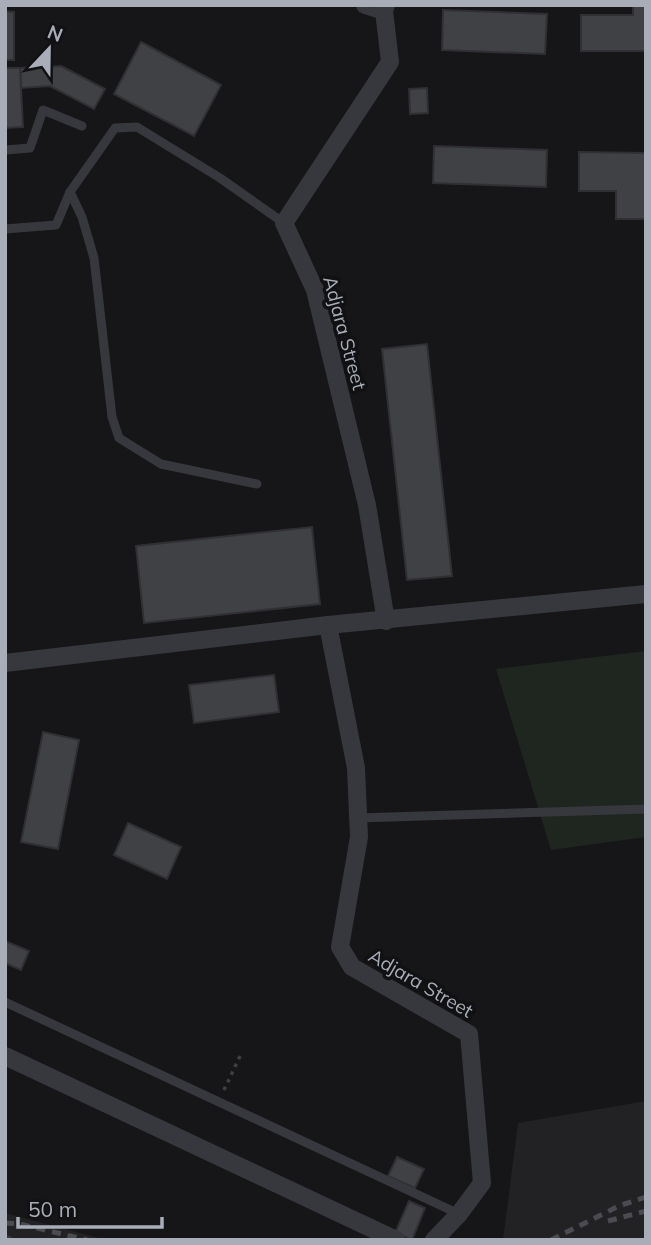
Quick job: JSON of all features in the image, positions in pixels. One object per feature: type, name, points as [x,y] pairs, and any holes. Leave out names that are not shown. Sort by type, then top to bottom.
[{"type":"street","points":[[284,223],[390,62],[385,8],[365,5]]},
{"type":"street","name":"Adjara Street","points":[[284,223],[315,290],[367,505],[386,621]]},
{"type":"street","points":[[5,663],[328,625],[646,594]]},
{"type":"street","name":"Adjara Street","points":[[328,625],[356,768],[359,837],[340,947],[352,967],[469,1034],[482,1183],[459,1214],[434,1240]]},
{"type":"street","points":[[5,1056],[396,1240]]},
{"type":"lane","points":[[5,150],[30,148],[43,110],[82,126]]},
{"type":"lane","points":[[5,229],[57,225],[70,192],[115,128],[137,127],[220,178],[284,223]]},
{"type":"lane","points":[[70,192],[82,217],[94,258],[112,416],[119,438],[161,464],[257,484]]},
{"type":"lane","points":[[358,818],[646,809]]},
{"type":"lane","points":[[5,1002],[459,1214]]},
{"type":"path","points":[[218,1103],[241,1054]]},
{"type":"shaded area","points":[[646,651],[646,837],[551,850],[496,669]]},
{"type":"shaded area","points":[[646,1101],[646,1240],[503,1240],[518,1123]]},
{"type":"shaded area","points":[[5,1213],[106,1240],[5,1240]]},
{"type":"building","points":[[633,5],[646,5],[646,51],[581,51],[581,15],[633,15]]},
{"type":"building","points":[[443,10],[547,14],[545,54],[442,50]]},
{"type":"building","points":[[5,11],[14,12],[14,60],[5,60]]},
{"type":"building","points":[[141,42],[221,85],[194,136],[114,94]]},
{"type":"building","points":[[61,66],[105,89],[94,109],[50,86],[21,88],[20,68]]},
{"type":"building","points":[[5,68],[20,68],[23,127],[5,128]]},
{"type":"building","points":[[427,88],[428,113],[410,114],[409,89]]},
{"type":"building","points":[[434,146],[547,150],[546,187],[433,183]]},
{"type":"building","points":[[579,152],[646,153],[646,219],[616,219],[616,191],[579,191]]},
{"type":"building","points":[[427,344],[452,576],[407,580],[382,349]]},
{"type":"building","points":[[312,527],[320,604],[144,623],[136,546]]},
{"type":"building","points":[[274,675],[279,712],[194,723],[189,685]]},
{"type":"building","points":[[43,732],[79,740],[58,849],[21,842]]},
{"type":"building","points":[[128,823],[181,847],[167,879],[114,855]]},
{"type":"building","points":[[5,941],[29,951],[21,970],[5,963]]},
{"type":"building","points":[[397,1157],[424,1169],[415,1188],[388,1176]]},
{"type":"building","points":[[409,1201],[425,1208],[412,1240],[395,1233]]},
{"type":"railway","points":[[551,1240],[619,1206],[646,1197]]},
{"type":"railway","points":[[608,1221],[646,1211]]},
{"type":"railway","points":[[5,1223],[87,1240]]}]
